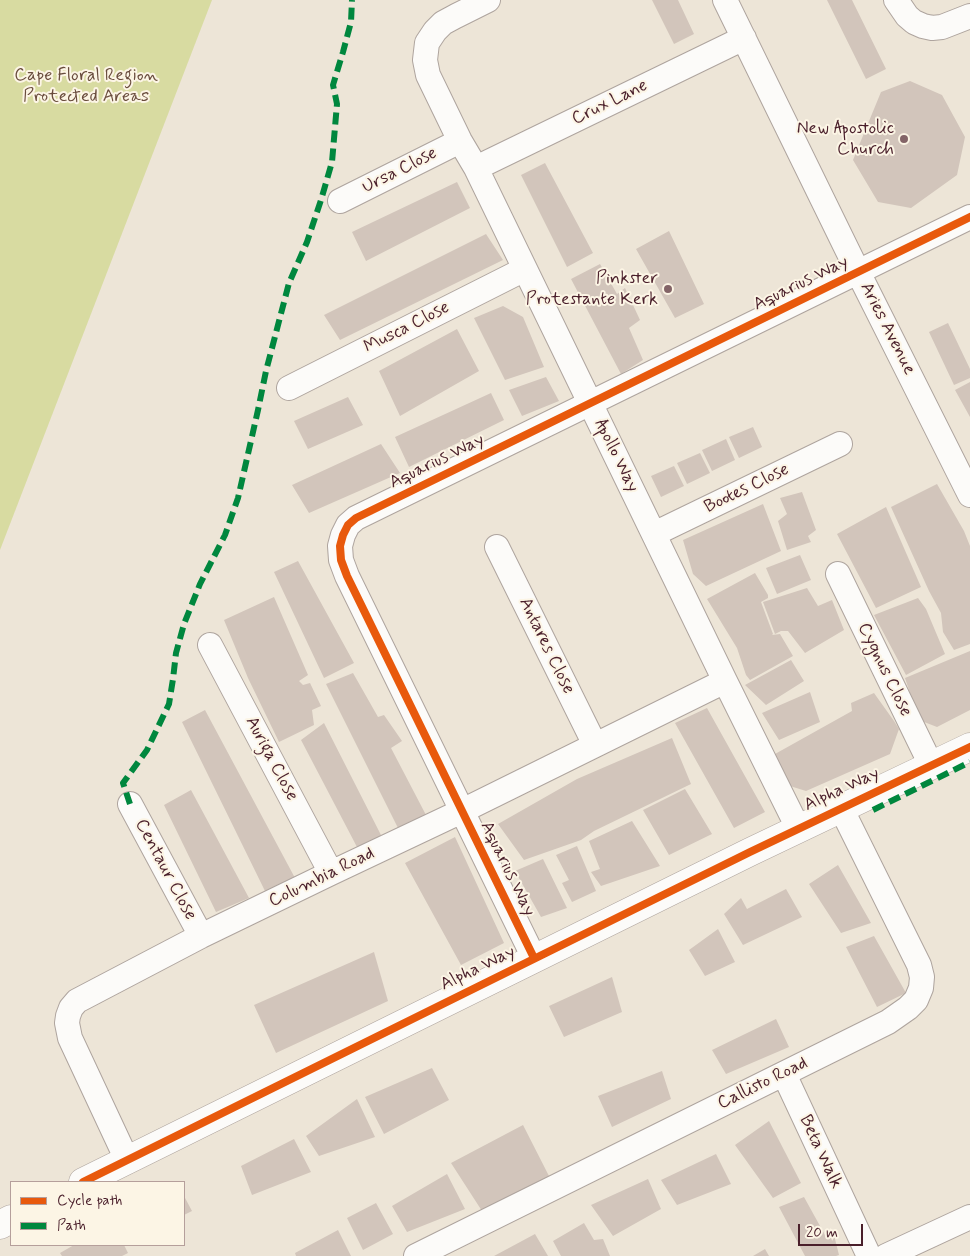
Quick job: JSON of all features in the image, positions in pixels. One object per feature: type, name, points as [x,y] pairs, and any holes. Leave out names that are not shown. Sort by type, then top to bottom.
[{"type":"street","name":"Apollo Way","points":[[488,0],[443,23],[435,31],[427,44],[425,60],[428,75],[460,141],[476,168],[798,828]]},
{"type":"street","name":"Aries Avenue","points":[[725,0],[970,495]]},
{"type":"street","points":[[896,0],[907,16],[914,22],[932,28],[942,27],[970,16]]},
{"type":"street","name":"Crux Lane","points":[[476,168],[744,38]]},
{"type":"street","name":"Ursa Close","points":[[340,201],[460,141]]},
{"type":"street","name":"Aquarius Way","points":[[534,958],[346,576],[341,560],[340,546],[348,526],[356,518],[970,217]]},
{"type":"street","name":"Musca Close","points":[[288,388],[525,269]]},
{"type":"street","name":"Bootes Close","points":[[654,534],[840,444]]},
{"type":"street","name":"Antares Close","points":[[497,547],[595,745]]},
{"type":"street","name":"Cygnus Close","points":[[838,574],[930,765]]},
{"type":"street","name":"Auriga Close","points":[[210,645],[331,872]]},
{"type":"street","name":"Columbia Road","points":[[127,1160],[70,1038],[67,1023],[68,1016],[71,1008],[77,1001],[201,936],[331,872],[462,811],[725,681]]},
{"type":"street","name":"Alpha Way","points":[[86,1181],[798,828],[970,747]]},
{"type":"street","name":"Centaur Close","points":[[130,804],[201,936]]},
{"type":"street","name":"Callisto Road","points":[[416,1256],[888,1022],[900,1015],[916,1000],[922,988],[922,977],[918,965],[841,808]]},
{"type":"street","name":"Beta Walk","points":[[784,1074],[869,1256]]},
{"type":"street","points":[[886,1256],[970,1217]]},
{"type":"green space","name":"Cape Floral Region Protected Areas","points":[[0,0],[212,0],[0,550]]},
{"type":"building","points":[[652,0],[678,0],[694,34],[674,44]]},
{"type":"building","points":[[827,0],[852,0],[886,69],[866,79]]},
{"type":"building","points":[[910,81],[942,95],[965,137],[957,175],[911,208],[878,202],[853,160],[881,92]]},
{"type":"building","points":[[545,163],[593,253],[567,267],[521,175]]},
{"type":"building","points":[[457,182],[470,208],[366,261],[352,232]]},
{"type":"building","points":[[669,231],[704,304],[675,318],[636,249]]},
{"type":"building","points":[[486,234],[503,260],[340,340],[324,315]]},
{"type":"building","points":[[600,264],[617,294],[625,288],[640,320],[629,328],[643,360],[621,374],[571,279]]},
{"type":"building","points":[[503,306],[523,317],[544,367],[505,380],[474,318]]},
{"type":"building","points":[[948,323],[970,369],[970,378],[954,385],[929,332]]},
{"type":"building","points":[[457,329],[479,371],[400,416],[379,371]]},
{"type":"building","points":[[546,377],[559,401],[522,416],[509,390]]},
{"type":"building","points":[[970,382],[970,417],[955,390]]},
{"type":"building","points":[[491,393],[504,420],[409,467],[395,437]]},
{"type":"building","points":[[348,397],[363,425],[308,449],[294,421]]},
{"type":"building","points":[[753,427],[762,447],[739,458],[729,437]]},
{"type":"building","points":[[726,439],[735,460],[712,471],[702,450]]},
{"type":"building","points":[[381,444],[400,473],[309,513],[292,485]]},
{"type":"building","points":[[700,453],[710,473],[687,484],[677,463]]},
{"type":"building","points":[[674,466],[684,486],[661,497],[651,476]]},
{"type":"building","points":[[937,484],[964,531],[970,546],[970,644],[954,650],[943,632],[941,613],[891,507]]},
{"type":"building","points":[[802,492],[816,530],[808,536],[811,542],[787,550],[778,521],[787,514],[780,498]]},
{"type":"building","points":[[763,504],[781,551],[706,586],[693,574],[683,540]]},
{"type":"building","points":[[886,507],[921,587],[876,608],[837,534]]},
{"type":"building","points":[[800,555],[811,580],[777,594],[766,568]]},
{"type":"building","points":[[298,561],[354,663],[324,678],[274,572]]},
{"type":"building","points":[[755,573],[768,595],[768,598],[761,602],[772,635],[780,634],[793,656],[750,680],[746,675],[737,648],[707,599]]},
{"type":"building","points":[[807,588],[818,606],[832,600],[844,630],[805,653],[788,631],[781,631],[775,634],[763,602]]},
{"type":"building","points":[[274,597],[308,675],[299,681],[303,685],[310,683],[321,706],[312,710],[314,725],[279,742],[248,678],[224,620]]},
{"type":"building","points":[[918,598],[926,609],[945,654],[906,675],[874,615]]},
{"type":"building","points":[[970,651],[970,710],[937,727],[919,720],[905,678]]},
{"type":"building","points":[[791,660],[804,681],[766,705],[745,685]]},
{"type":"building","points":[[353,673],[378,717],[384,715],[402,741],[391,748],[426,815],[398,828],[326,684]]},
{"type":"building","points":[[810,692],[820,722],[779,740],[762,713]]},
{"type":"building","points":[[874,693],[899,729],[890,754],[806,791],[790,786],[775,754],[852,711],[851,703]]},
{"type":"building","points":[[707,708],[765,812],[734,828],[675,723]]},
{"type":"building","points":[[205,710],[295,878],[265,891],[182,722]]},
{"type":"building","points":[[324,723],[382,837],[357,847],[301,740]]},
{"type":"building","points":[[672,738],[691,784],[594,831],[581,840],[524,860],[498,824],[577,779]]},
{"type":"building","points":[[685,789],[712,834],[669,855],[643,810]]},
{"type":"building","points":[[191,790],[249,898],[216,912],[164,805]]},
{"type":"building","points":[[632,821],[660,866],[601,886],[591,872],[600,869],[589,841]]},
{"type":"building","points":[[455,837],[504,943],[461,965],[405,863]]},
{"type":"building","points":[[577,846],[596,891],[572,902],[562,883],[569,880],[556,855]]},
{"type":"building","points":[[543,859],[567,908],[541,917],[515,871]]},
{"type":"building","points":[[838,865],[871,923],[841,933],[809,884]]},
{"type":"building","points":[[786,889],[802,917],[743,945],[724,914],[741,898],[747,909]]},
{"type":"building","points":[[718,929],[735,962],[705,976],[689,950]]},
{"type":"building","points":[[874,936],[906,993],[877,1007],[846,947]]},
{"type":"building","points":[[374,952],[388,1001],[276,1053],[254,1005]]},
{"type":"building","points":[[612,977],[622,1012],[564,1037],[549,1006]]},
{"type":"building","points":[[776,1019],[789,1047],[726,1074],[712,1050]]},
{"type":"building","points":[[432,1068],[449,1100],[384,1134],[365,1097]]},
{"type":"building","points":[[662,1071],[671,1099],[612,1127],[598,1096]]},
{"type":"building","points":[[357,1099],[375,1137],[319,1156],[306,1136]]},
{"type":"building","points":[[769,1121],[801,1183],[773,1198],[735,1145]]},
{"type":"building","points":[[523,1125],[550,1178],[482,1211],[451,1163]]},
{"type":"building","points":[[294,1139],[311,1172],[252,1195],[241,1166]]},
{"type":"building","points":[[716,1154],[731,1184],[677,1205],[661,1180]]},
{"type":"building","points":[[447,1174],[465,1209],[407,1232],[392,1206]]},
{"type":"building","points":[[648,1179],[661,1209],[613,1236],[591,1205]]},
{"type":"building","points":[[804,1197],[825,1235],[834,1235],[839,1255],[805,1256],[779,1207]]},
{"type":"building","points":[[185,1198],[192,1211],[185,1214]]},
{"type":"building","points":[[376,1203],[393,1234],[363,1250],[347,1218]]},
{"type":"building","points":[[584,1223],[594,1240],[603,1239],[610,1256],[561,1256],[553,1241]]},
{"type":"building","points":[[338,1230],[351,1256],[296,1256],[295,1253]]},
{"type":"building","points":[[535,1234],[548,1256],[494,1256]]},
{"type":"building","points":[[72,1246],[124,1246],[128,1253],[122,1256],[62,1256],[60,1253]]},
{"type":"building","points":[[765,1249],[769,1256],[753,1256]]},
{"type":"marked path","points":[[130,804],[123,783],[147,750],[169,704],[176,653],[184,624],[200,584],[225,535],[238,498],[266,371],[289,283],[307,242],[332,162],[337,104],[333,85],[351,22],[352,0]]},
{"type":"marked path","points":[[873,810],[970,762]]},
{"type":"cycle path","points":[[534,958],[347,576],[341,560],[340,546],[348,525],[356,518],[970,217]]},
{"type":"cycle path","points":[[85,1181],[750,852],[970,747]]},
{"type":"place","name":"New Apostolic Church","points":[[904,139]]},
{"type":"place","name":"Pinkster Protestante Kerk","points":[[668,289]]}]
